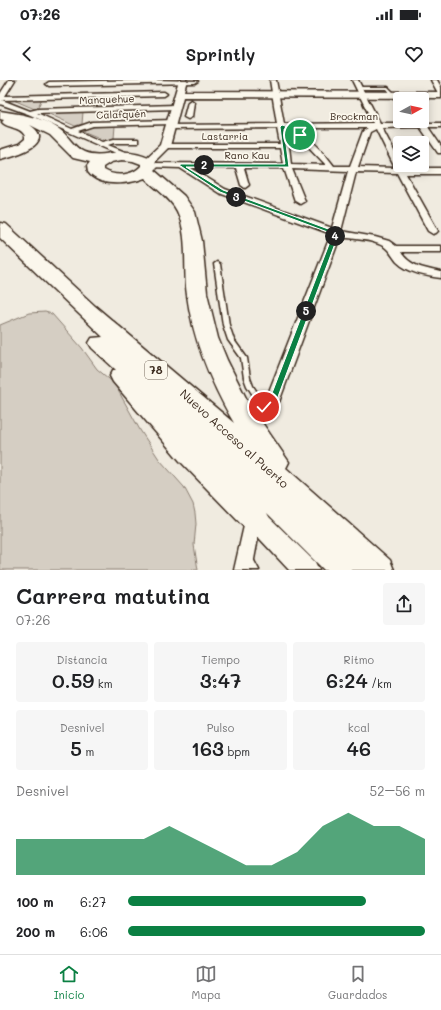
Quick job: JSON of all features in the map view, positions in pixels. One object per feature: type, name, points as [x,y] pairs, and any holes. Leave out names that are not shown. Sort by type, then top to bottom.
[{"type":"highway","points":[[0,115],[25,119],[41,124],[58,135],[78,155],[104,156]]},
{"type":"highway","points":[[0,118],[26,123],[40,129],[51,138],[68,157],[129,156],[153,159]]},
{"type":"highway","points":[[0,118],[24,127],[33,136],[29,144],[24,147],[0,155]]},
{"type":"highway","points":[[104,156],[94,169],[98,174],[113,178],[132,177],[153,159]]},
{"type":"highway","points":[[153,159],[172,192],[182,204],[188,215],[191,228],[200,312],[207,338],[224,379],[262,445],[315,510]]},
{"type":"highway","name":"Nuevo Acceso al Puerto","points":[[0,228],[87,311],[315,510],[378,570]]},
{"type":"highway","name":"Nuevo Acceso al Puerto","points":[[0,242],[95,338],[198,428],[346,570]]},
{"type":"highway","points":[[95,338],[117,369],[170,432],[206,471],[254,517]]},
{"type":"main road","points":[[153,159],[172,125],[183,80]]},
{"type":"main road","points":[[180,94],[276,94],[358,87],[393,94],[441,94]]},
{"type":"main road","points":[[176,109],[193,95]]},
{"type":"main road","points":[[254,517],[306,570]]},
{"type":"street","points":[[0,100],[12,80]]},
{"type":"street","points":[[38,111],[50,82],[195,80],[193,95]]},
{"type":"street","points":[[273,80],[282,127],[287,166],[300,201]]},
{"type":"street","points":[[434,80],[441,94]]},
{"type":"street","points":[[163,81],[164,108]]},
{"type":"street","points":[[358,87],[393,158]]},
{"type":"street","points":[[0,100],[44,97],[164,94]]},
{"type":"street","name":"Manquehue","points":[[30,113],[38,111],[164,108],[176,109],[189,114],[193,95]]},
{"type":"street","points":[[0,100],[72,131],[104,156],[114,141],[135,140]]},
{"type":"street","points":[[156,108],[156,125]]},
{"type":"street","name":"Calafquén","points":[[72,131],[92,124],[172,125]]},
{"type":"street","name":"Brockman","points":[[172,125],[282,127],[393,126]]},
{"type":"street","points":[[264,407],[272,402],[336,233],[353,169],[367,131],[377,126]]},
{"type":"street","name":"Brockman","points":[[429,126],[441,126]]},
{"type":"street","points":[[282,127],[294,131],[306,140],[332,168]]},
{"type":"street","points":[[424,128],[441,151]]},
{"type":"street","name":"Lastarria","points":[[153,159],[285,146]]},
{"type":"street","name":"Rano Kau","points":[[153,159],[181,165],[287,166],[393,172]]},
{"type":"street","points":[[181,165],[222,191],[336,233],[371,239],[394,249],[441,249]]},
{"type":"street","points":[[239,166],[245,185]]},
{"type":"street","name":"Rano Kau","points":[[429,171],[441,171]]},
{"type":"street","points":[[400,172],[432,232]]},
{"type":"street","points":[[394,249],[402,262],[413,268],[441,275]]},
{"type":"street","points":[[244,563],[254,517]]},
{"type":"lane","points":[[217,264],[226,325],[231,340],[244,358],[247,378],[250,386],[264,407]]},
{"type":"lane","points":[[244,563],[256,570]]},
{"type":"shaded area","points":[[42,98],[37,110],[11,99]]},
{"type":"shaded area","points":[[83,112],[82,124],[75,126],[47,113]]},
{"type":"shaded area","points":[[115,126],[114,138],[107,141],[80,130],[90,127]]},
{"type":"shaded area","points":[[45,312],[52,314],[82,348],[97,369],[114,383],[140,430],[159,459],[184,487],[193,504],[195,513],[196,524],[194,545],[198,570],[0,570],[0,325],[29,313]]},
{"type":"route","points":[[264,407],[272,402],[336,233],[222,191],[191,173],[181,165],[287,166],[282,127],[294,131],[300,135]]}]
